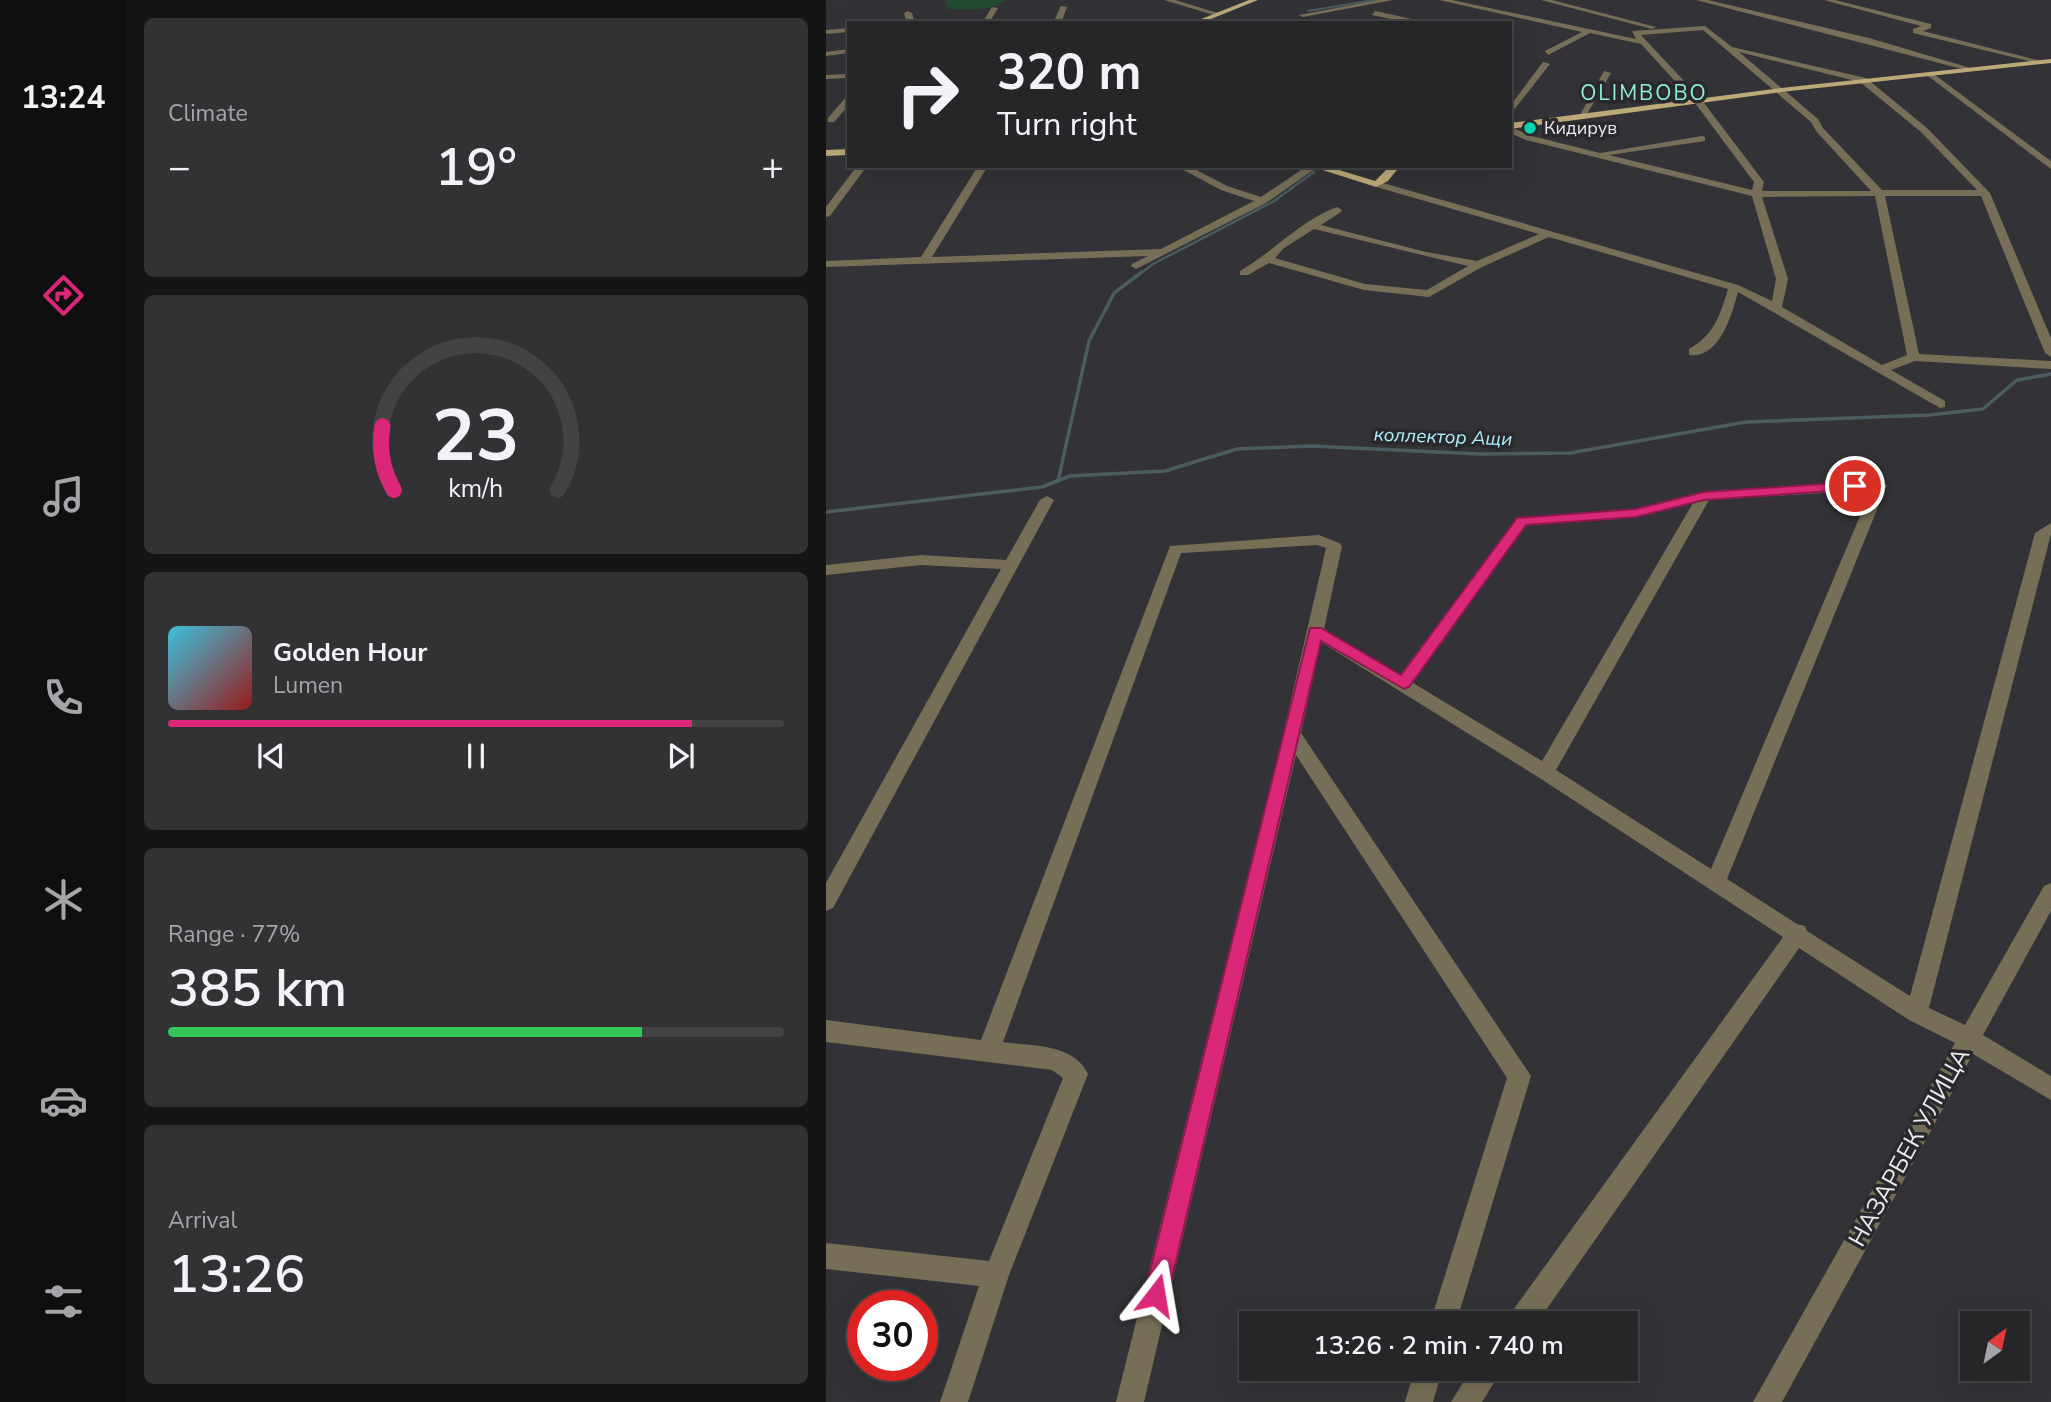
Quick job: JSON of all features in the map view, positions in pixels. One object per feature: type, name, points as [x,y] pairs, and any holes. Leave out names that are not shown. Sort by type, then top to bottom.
[{"type":"main road","points":[[1199,21],[1255,0]]},
{"type":"main road","points":[[1512,128],[1781,90],[2051,61]]},
{"type":"main road","points":[[826,153],[847,152]]},
{"type":"main road","points":[[1321,168],[1376,184],[1385,179],[1393,168]]},
{"type":"street","points":[[1167,0],[1217,14]]},
{"type":"street","points":[[1326,20],[1303,15],[1390,0]]},
{"type":"street","points":[[1443,0],[1642,42]]},
{"type":"street","points":[[1544,0],[1665,31]]},
{"type":"street","points":[[1699,0],[1866,40],[1970,69]]},
{"type":"street","points":[[1827,0],[1928,26],[1916,31],[2041,62]]},
{"type":"street","points":[[1549,9],[1560,4]]},
{"type":"street","points":[[1058,21],[1063,7]]},
{"type":"street","points":[[986,21],[994,8]]},
{"type":"street","points":[[908,13],[910,21]]},
{"type":"street","points":[[1375,13],[1412,21]]},
{"type":"street","points":[[1512,25],[1538,13]]},
{"type":"street","points":[[1776,308],[1782,279],[1756,194],[1759,182],[1698,101],[1635,33],[1705,28],[1815,121],[1819,130],[1879,193],[1914,357]]},
{"type":"street","points":[[826,32],[847,30]]},
{"type":"street","points":[[1548,53],[1589,32]]},
{"type":"street","points":[[1727,47],[1863,80],[1924,130],[1985,193],[2051,353]]},
{"type":"street","points":[[826,54],[847,51]]},
{"type":"street","points":[[1512,109],[1546,64]]},
{"type":"street","points":[[1581,117],[1607,73]]},
{"type":"street","points":[[1931,74],[2051,166]]},
{"type":"street","points":[[826,77],[847,76]]},
{"type":"street","points":[[829,120],[847,101]]},
{"type":"street","points":[[829,120],[847,120]]},
{"type":"street","points":[[1512,129],[1529,138],[1756,194],[1985,193]]},
{"type":"street","points":[[1594,155],[1702,139]]},
{"type":"street","points":[[826,214],[860,168]]},
{"type":"street","points":[[924,261],[982,168]]},
{"type":"street","points":[[1185,168],[1224,188],[1262,201]]},
{"type":"street","points":[[1136,266],[1262,201],[1311,168]]},
{"type":"street","points":[[1376,184],[1746,291],[1940,404]]},
{"type":"street","points":[[1244,273],[1268,259],[1280,246],[1337,210]]},
{"type":"street","points":[[1313,226],[1426,255],[1478,265]]},
{"type":"street","points":[[1268,259],[1364,287],[1429,294],[1478,265],[1548,234]]},
{"type":"street","points":[[826,264],[1160,252]]},
{"type":"street","points":[[1693,352],[1712,343],[1722,325],[1734,287]]},
{"type":"street","points":[[1879,369],[1914,357],[2051,365]]},
{"type":"street","points":[[1404,683],[1522,521],[1636,513],[1704,496],[1880,485],[1716,881]]},
{"type":"street","points":[[1545,772],[1704,496]]},
{"type":"street","points":[[826,902],[1047,500]]},
{"type":"street","points":[[1917,1013],[2042,533],[2051,528]]},
{"type":"street","points":[[988,1051],[1175,550],[1320,540],[1334,546],[1292,734],[1130,1402]]},
{"type":"street","points":[[826,570],[921,560],[1012,565]]},
{"type":"street","points":[[1315,631],[1404,683],[1545,772],[1798,933],[1917,1013],[1969,1039],[2051,1089]]},
{"type":"street","points":[[1292,734],[1519,1076],[1447,1311]]},
{"type":"street","name":"НАЗАРБЕК УЛИЦА","points":[[1767,1402],[2051,892]]},
{"type":"street","points":[[1530,1311],[1798,933]]},
{"type":"street","points":[[826,1031],[1057,1059],[1076,1074],[996,1275],[954,1402]]},
{"type":"street","points":[[826,1256],[996,1275]]},
{"type":"street","points":[[1419,1402],[1425,1381]]},
{"type":"street","points":[[1465,1402],[1480,1381]]},
{"type":"green space","points":[[945,0],[1005,0],[986,8],[949,9]]},
{"type":"waterway","points":[[1308,11],[1374,0]]},
{"type":"waterway","points":[[1140,274],[1153,264],[1274,201],[1314,172]]},
{"type":"waterway","points":[[1058,481],[1089,341],[1114,293],[1142,272]]},
{"type":"waterway","name":"коллектор Ащи","points":[[1058,481],[1070,476],[1165,471],[1237,449],[1312,446],[1479,454],[1570,453],[1746,422],[1929,415],[1983,409],[2017,380],[2051,374]]},
{"type":"waterway","name":"коллектор Ащи","points":[[826,512],[1042,487],[1058,481]]},
{"type":"place","name":"Кидирув","points":[[1530,128]]},
{"type":"district","name":"OLIMBOBO","points":[[1644,93]]},
{"type":"route","points":[[1156,1295],[1315,631],[1404,683],[1522,521],[1636,513],[1704,496],[1855,486]]}]
